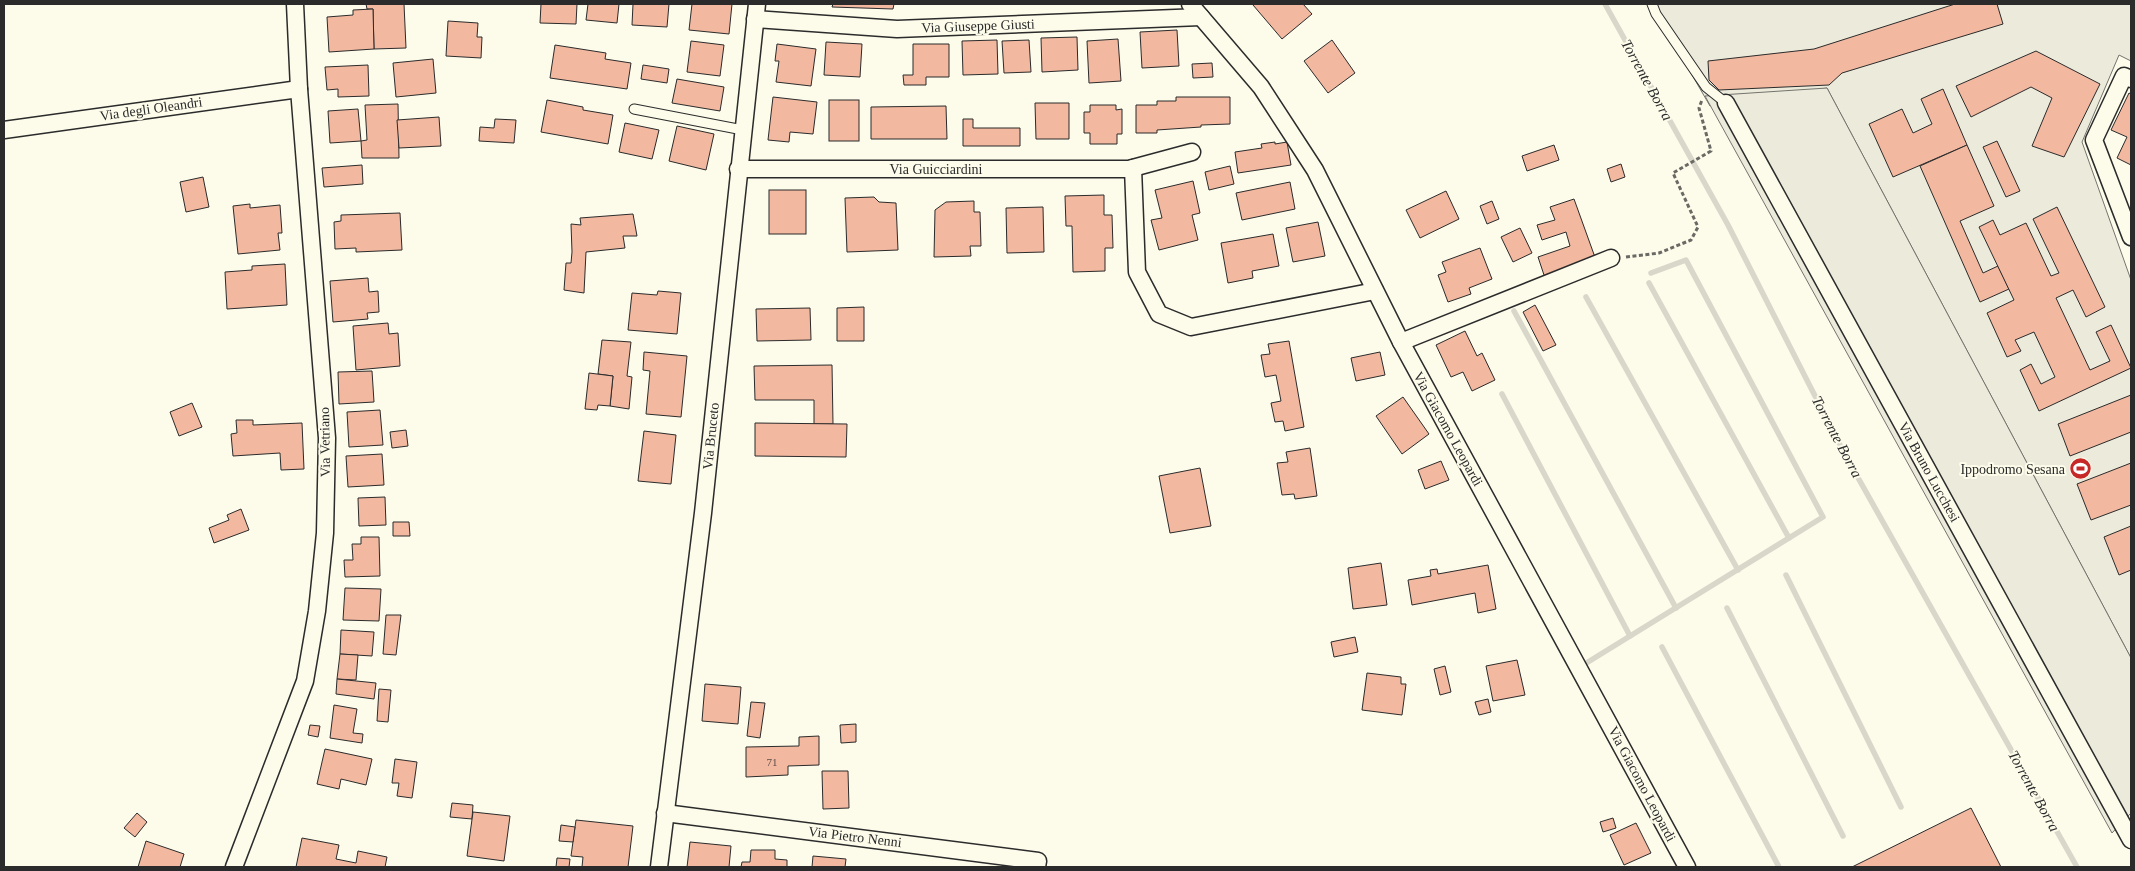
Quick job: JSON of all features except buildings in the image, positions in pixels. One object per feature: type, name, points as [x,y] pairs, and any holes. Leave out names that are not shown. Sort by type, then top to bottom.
[{"type":"street","name":"Via Vetriano","points":[[234,867],[305,681],[318,611],[325,533],[327,438],[299,89],[295,4]]},
{"type":"street","name":"Via Giacomo Leopardi","points":[[1190,4],[1261,88],[1314,170],[1400,342],[1687,867]]},
{"type":"street","name":"Via Giuseppe Giusti","points":[[756,11],[897,29],[1201,17]]},
{"type":"street","name":"Via Bruceto","points":[[659,867],[703,513],[756,11]]},
{"type":"street","points":[[2131,79],[2124,76],[2094,140],[2131,237]]},
{"type":"street","name":"Via degli Oleandri","points":[[4,130],[299,89]]},
{"type":"street","name":"Via Bruno Lucchesi","points":[[1726,103],[2131,840]]},
{"type":"street","name":"Via Guicciardini","points":[[738,169],[1133,168],[1192,152]]},
{"type":"street","points":[[1133,168],[1137,272],[1159,314],[1191,327],[1375,291]]},
{"type":"street","points":[[1400,342],[1611,258]]},
{"type":"street","name":"Via Pietro Nenni","points":[[665,813],[1038,861],[1037,867]]},
{"type":"lane","points":[[1652,4],[1656,14],[1706,87],[1726,103]]},
{"type":"lane","points":[[634,109],[743,130]]},
{"type":"path","points":[[1611,258],[1659,253],[1691,240],[1698,227],[1673,173],[1711,151],[1699,108],[1706,87]]},
{"type":"shaded area","name":"Ippodromo Sesana","points":[[1651,4],[2131,4],[2131,61],[2119,55],[2082,142],[2131,280],[2131,658],[1827,88],[1710,106]]},
{"type":"shaded area","points":[[1827,88],[2131,658],[2131,813],[2112,833],[1705,96]]},
{"type":"waterway","name":"Torrente Borra","points":[[1605,4],[1728,225],[1843,451],[2077,867]]},
{"type":"waterway","points":[[1588,662],[1823,517],[1686,260],[1651,273]]},
{"type":"waterway","points":[[1649,283],[1789,538]]},
{"type":"waterway","points":[[1586,297],[1738,570]]},
{"type":"waterway","points":[[1514,311],[1676,608]]},
{"type":"waterway","points":[[1502,394],[1630,636]]},
{"type":"waterway","points":[[1786,575],[1901,807]]},
{"type":"waterway","points":[[1727,608],[1843,836]]},
{"type":"waterway","points":[[1662,647],[1779,867]]},
{"type":"place","name":"Ippodromo Sesana","points":[[2081,469]]}]
